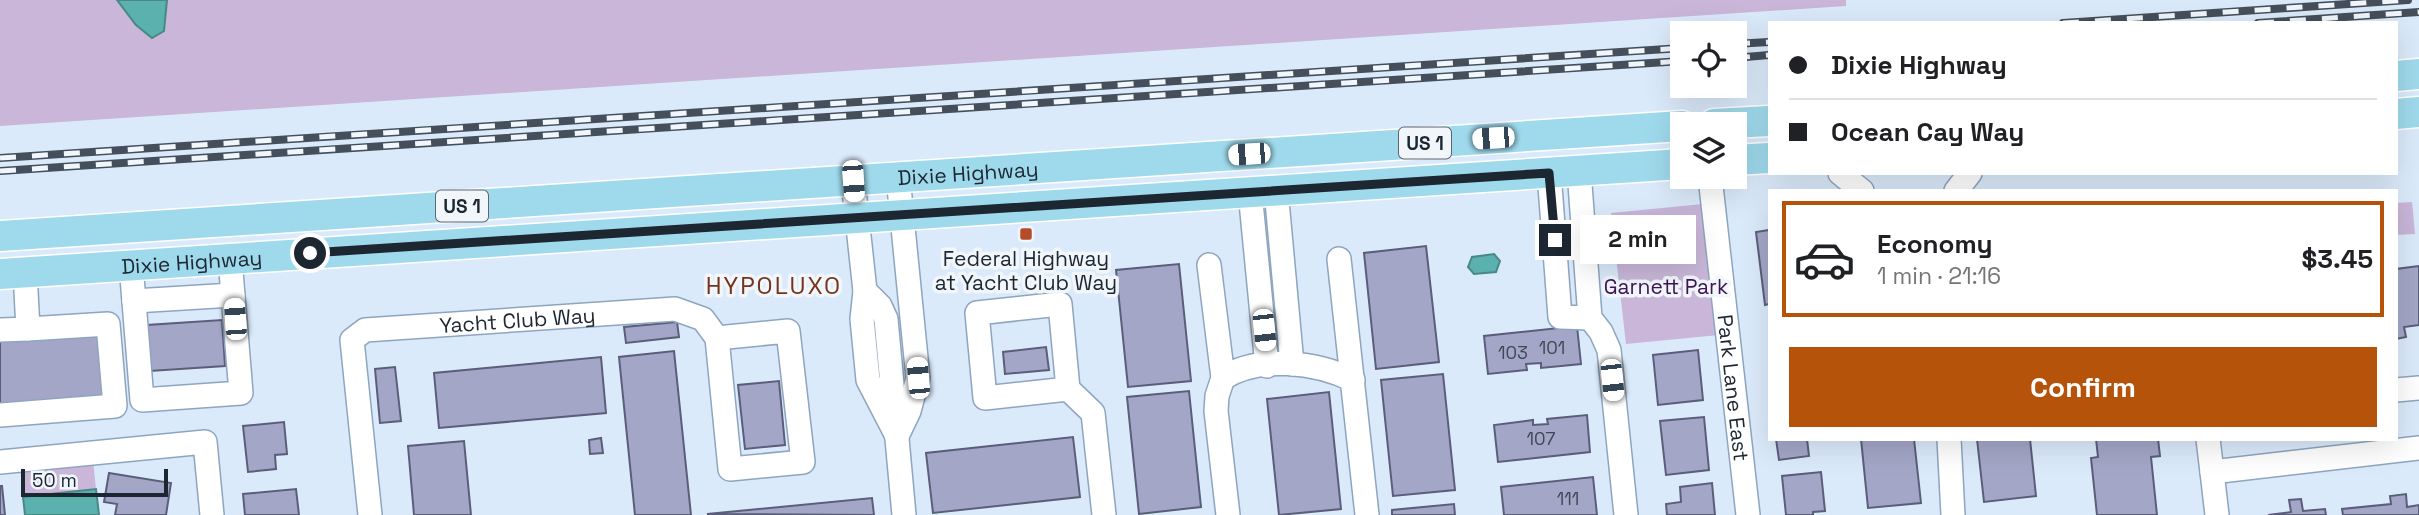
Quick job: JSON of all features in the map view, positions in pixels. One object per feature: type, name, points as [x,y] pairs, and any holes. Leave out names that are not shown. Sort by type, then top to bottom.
[{"type":"main road","points":[[2398,76],[2419,74]]},
{"type":"main road","points":[[2398,114],[2419,111]]},
{"type":"main road","points":[[1747,122],[1768,121]]},
{"type":"main road","name":"Dixie Highway","points":[[0,236],[1670,127]]},
{"type":"main road","points":[[1747,159],[1768,158]]},
{"type":"main road","name":"Dixie Highway","points":[[12,273],[1670,165]]},
{"type":"street","points":[[1579,171],[1590,318],[1601,332],[1609,350],[1626,515]]},
{"type":"street","points":[[1549,173],[1560,317],[1590,318]]},
{"type":"street","points":[[1842,175],[1860,189]]},
{"type":"street","points":[[1958,189],[1968,175]]},
{"type":"street","points":[[897,436],[909,411],[918,378],[898,177]]},
{"type":"street","points":[[853,181],[865,291],[862,319],[868,380],[897,436]]},
{"type":"street","name":"Park Lane East","points":[[1711,189],[1748,515]]},
{"type":"street","points":[[1263,191],[1287,310],[1292,364]]},
{"type":"street","points":[[1263,191],[1262,312],[1268,366]]},
{"type":"street","points":[[1556,252],[1584,250]]},
{"type":"street","points":[[131,265],[142,400],[241,393],[230,258]]},
{"type":"street","points":[[1339,260],[1367,515]]},
{"type":"street","points":[[1209,265],[1223,379],[1217,396],[1216,411],[1228,515]]},
{"type":"street","points":[[12,273],[28,329]]},
{"type":"street","points":[[1558,284],[1587,281]]},
{"type":"street","points":[[865,291],[880,306],[886,319],[904,515]]},
{"type":"street","points":[[134,301],[233,295]]},
{"type":"street","points":[[1068,389],[985,398],[977,313],[1060,304],[1068,389],[1093,413],[1104,515]]},
{"type":"street","name":"Yacht Club Way","points":[[370,515],[352,340],[365,330],[675,309],[703,319],[717,338]]},
{"type":"street","points":[[1262,312],[1287,310]]},
{"type":"street","points":[[0,330],[108,324],[115,406],[0,415]]},
{"type":"street","points":[[788,331],[803,462],[730,469],[717,338],[788,331]]},
{"type":"street","points":[[864,341],[915,341]]},
{"type":"street","points":[[1223,379],[1237,370],[1292,364],[1320,368],[1353,380]]},
{"type":"street","points":[[2398,390],[2419,388]]},
{"type":"street","points":[[1949,441],[1953,515]]},
{"type":"street","points":[[2208,441],[2217,515]]},
{"type":"street","points":[[0,462],[205,442],[212,515]]},
{"type":"street","points":[[2212,472],[2419,448]]},
{"type":"green space","points":[[0,0],[1846,0],[1846,6],[0,126]]},
{"type":"green space","points":[[2412,202],[2415,234],[2398,235],[2398,203]]},
{"type":"green space","name":"Garnett Park","points":[[1703,204],[1719,335],[1626,344],[1611,213]]},
{"type":"green space","points":[[93,461],[96,489],[23,497],[20,467]]},
{"type":"shaded area","points":[[117,0],[167,0],[164,31],[152,38],[136,25]]},
{"type":"shaded area","points":[[1494,254],[1500,261],[1496,272],[1474,274],[1468,267],[1472,257]]},
{"type":"shaded area","points":[[96,489],[99,515],[25,515],[23,497]]},
{"type":"building","points":[[1768,230],[1768,304],[1765,305],[1756,232]]},
{"type":"building","points":[[1426,246],[1439,362],[1376,369],[1364,253]]},
{"type":"building","points":[[1179,264],[1191,381],[1128,387],[1116,270]]},
{"type":"building","points":[[2419,266],[2419,325],[2404,327],[2406,337],[2398,339],[2398,269]]},
{"type":"building","points":[[222,320],[225,366],[150,371],[147,325]]},
{"type":"building","points":[[677,322],[679,337],[626,343],[624,327]]},
{"type":"building","points":[[1577,326],[1581,364],[1541,368],[1541,363],[1526,364],[1527,370],[1488,374],[1484,336]]},
{"type":"building","points":[[101,333],[105,397],[0,404],[0,340]]},
{"type":"building","points":[[1046,347],[1049,370],[1005,374],[1003,352]]},
{"type":"building","points":[[1698,350],[1703,400],[1658,405],[1653,355]]},
{"type":"building","points":[[674,351],[691,515],[635,515],[619,357]]},
{"type":"building","points":[[601,357],[606,413],[439,428],[434,373]]},
{"type":"building","points":[[395,367],[401,421],[380,423],[375,369]]},
{"type":"building","points":[[1443,374],[1455,490],[1393,496],[1381,380]]},
{"type":"building","points":[[779,381],[785,445],[745,449],[738,385]]},
{"type":"building","points":[[1189,391],[1201,507],[1139,514],[1127,397]]},
{"type":"building","points":[[1329,392],[1341,509],[1279,515],[1267,399]]},
{"type":"building","points":[[1587,415],[1590,452],[1498,462],[1494,425],[1533,420],[1533,425],[1548,424],[1547,419]]},
{"type":"building","points":[[1704,417],[1709,470],[1666,475],[1660,421]]},
{"type":"building","points":[[284,422],[287,454],[275,455],[276,469],[248,472],[243,426]]},
{"type":"building","points":[[1073,437],[1080,497],[933,513],[926,453]]},
{"type":"building","points":[[601,438],[603,453],[590,454],[589,440]]},
{"type":"building","points":[[464,441],[471,515],[414,515],[408,446]]},
{"type":"building","points":[[1776,441],[1807,441],[1809,456],[1779,460]]},
{"type":"building","points":[[1861,441],[1914,441],[1921,503],[1868,508]]},
{"type":"building","points":[[1977,441],[2030,441],[2036,496],[1984,502]]},
{"type":"building","points":[[2096,441],[2158,441],[2160,456],[2151,457],[2157,515],[2097,515],[2091,458],[2098,457]]},
{"type":"building","points":[[1821,472],[1825,511],[1813,512],[1813,515],[1786,515],[1782,476]]},
{"type":"building","points":[[109,473],[171,483],[166,515],[115,515],[117,504],[104,502]]},
{"type":"building","points":[[1593,477],[1597,515],[1504,515],[1501,487]]},
{"type":"building","points":[[1712,483],[1715,515],[1667,515],[1666,504],[1681,502],[1680,487]]},
{"type":"building","points":[[2,486],[5,515],[0,515]]},
{"type":"building","points":[[296,489],[299,515],[245,515],[243,494]]},
{"type":"building","points":[[2406,494],[2407,507],[2419,505],[2419,515],[2343,515],[2342,509],[2391,504],[2390,496]]},
{"type":"building","points":[[872,498],[874,515],[707,514]]},
{"type":"building","points":[[2301,499],[2303,511],[2325,509],[2326,515],[2268,515],[2291,512],[2289,500]]},
{"type":"building","points":[[1454,504],[1455,515],[1392,515],[1392,510]]},
{"type":"railway","points":[[2093,21],[2408,0]]},
{"type":"railway","points":[[2287,21],[2419,12]]},
{"type":"railway","points":[[1747,43],[1768,42]]},
{"type":"railway","points":[[0,158],[1670,49]]},
{"type":"railway","points":[[1747,57],[1768,55]]},
{"type":"railway","points":[[0,171],[1670,62]]},
{"type":"place","name":"Federal Highway at Yacht Club Way","points":[[1026,234]]},
{"type":"district","name":"HYPOLUXO","points":[[774,285]]},
{"type":"route","points":[[310,253],[1549,173],[1555,240]]}]
